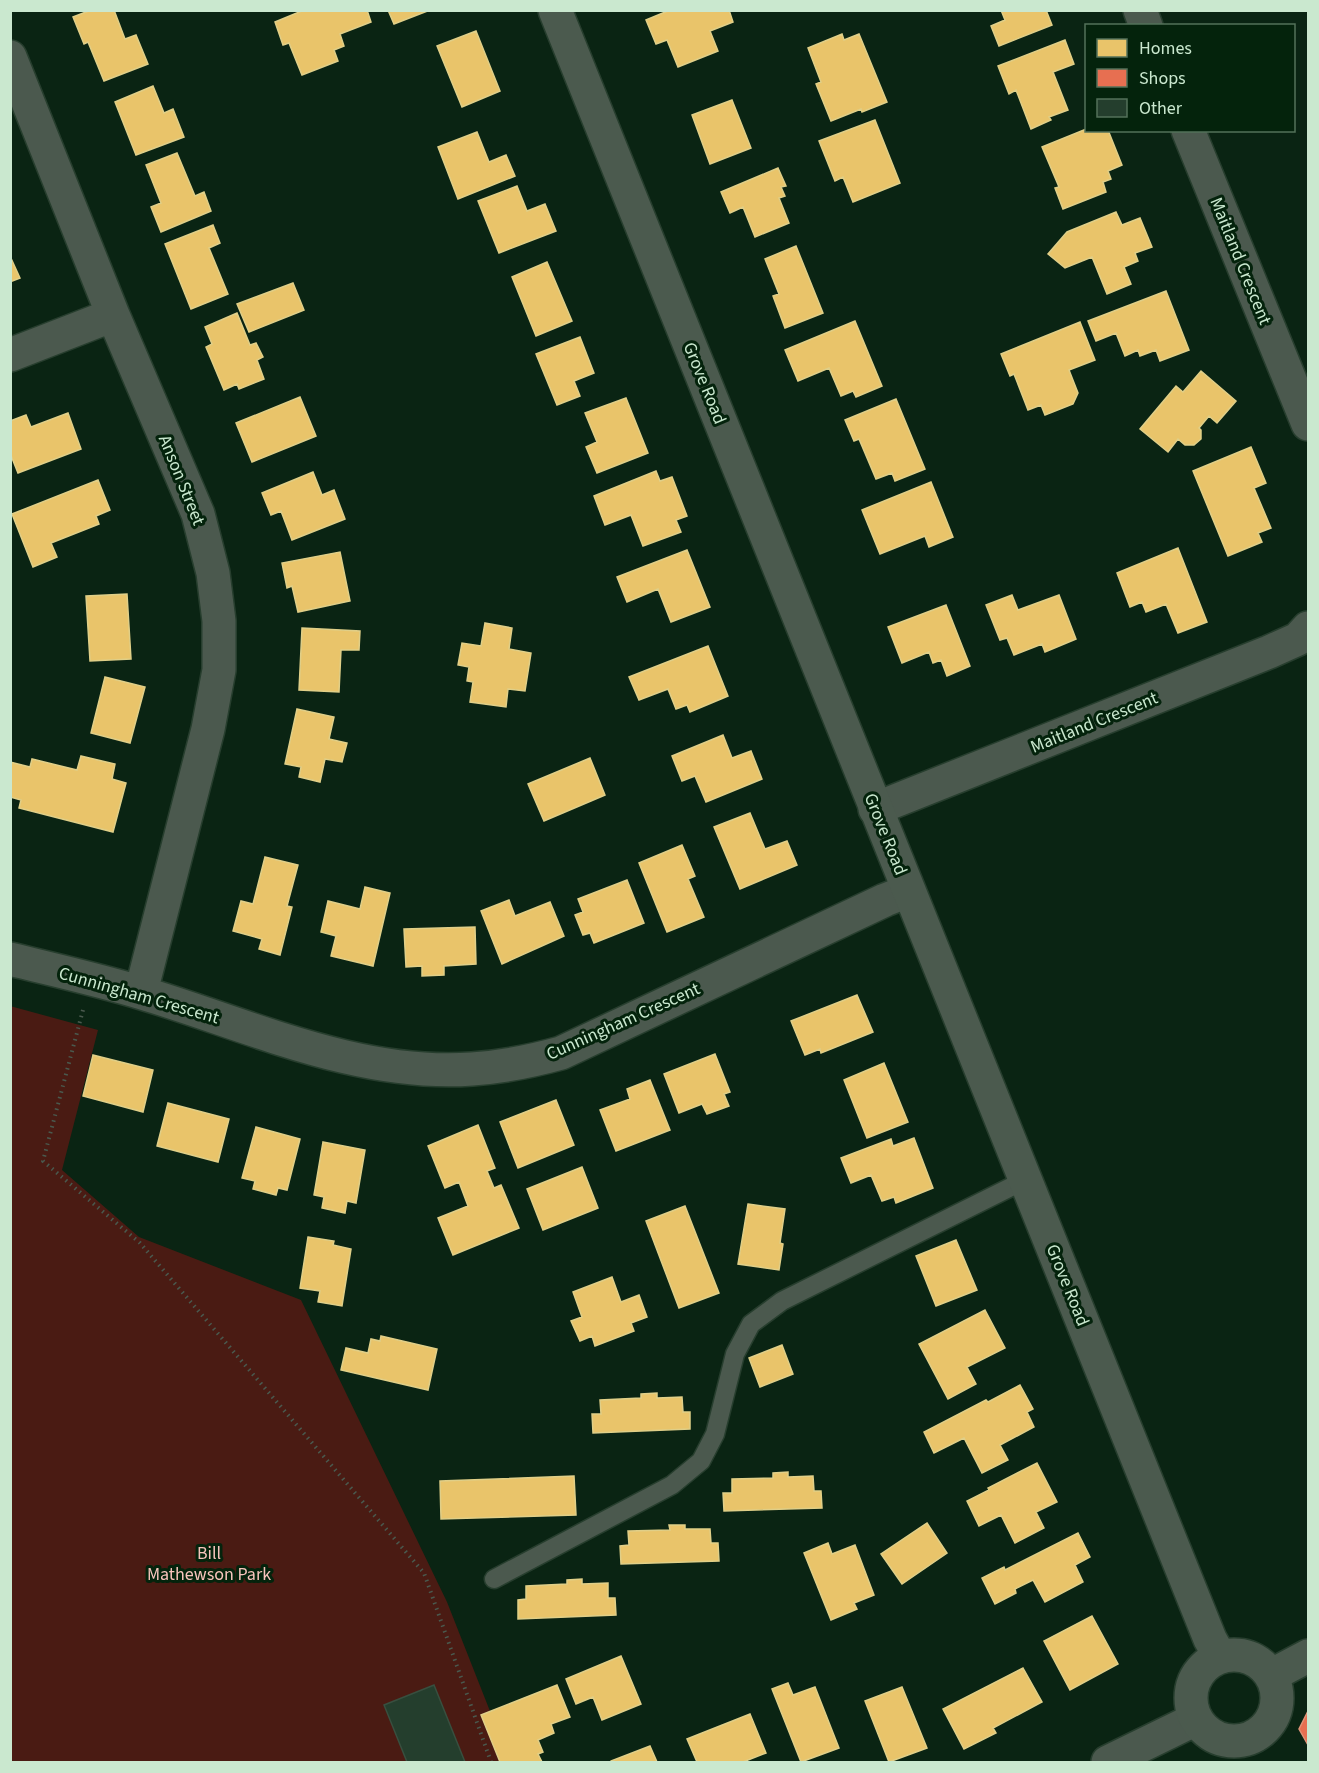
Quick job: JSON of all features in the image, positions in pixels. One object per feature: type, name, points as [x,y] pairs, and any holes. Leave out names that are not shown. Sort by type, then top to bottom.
[{"type":"main road","name":"Grove Road","points":[[555,10],[1210,1639],[1220,1657]]},
{"type":"main road","points":[[1234,1655],[1249,1657],[1262,1664],[1272,1676],[1278,1691],[1277,1707],[1271,1722],[1259,1734],[1250,1751],[1207,1732],[1196,1719],[1192,1708],[1191,1692],[1196,1677],[1206,1665],[1220,1657],[1234,1655]]},
{"type":"main road","points":[[1272,1676],[1308,1656]]},
{"type":"street","name":"Anson Street","points":[[10,57],[113,315],[198,514],[213,573],[219,621],[219,670],[208,729],[141,992]]},
{"type":"street","name":"Maitland Crescent","points":[[1189,132],[1308,424]]},
{"type":"street","points":[[10,355],[113,315]]},
{"type":"street","name":"Maitland Crescent","points":[[875,809],[1269,652],[1298,639],[1308,628]]},
{"type":"street","name":"Cunningham Crescent","points":[[10,959],[141,992],[322,1052],[376,1063],[428,1069],[471,1069],[517,1064],[561,1053],[908,891]]},
{"type":"street","points":[[1108,1762],[1196,1719]]},
{"type":"lane","points":[[494,1579],[672,1485],[701,1461],[715,1434],[735,1354],[751,1324],[782,1301],[1025,1180]]},
{"type":"path","points":[[91,980],[43,1161],[140,1243],[424,1573],[491,1762]]},
{"type":"green space","name":"Bill Mathewson Park","points":[[10,1006],[98,1030],[62,1170],[139,1237],[301,1300],[447,1602],[510,1762],[11,1762]]},
{"type":"building: Homes","points":[[91,10],[114,10],[125,39],[136,35],[148,64],[104,81],[88,42],[84,44],[73,17]]},
{"type":"building: Homes","points":[[304,10],[367,10],[371,22],[340,34],[344,46],[334,50],[338,61],[302,75],[289,43],[283,45],[275,22]]},
{"type":"building: Homes","points":[[388,10],[430,10],[394,24]]},
{"type":"building: Homes","points":[[670,10],[729,10],[733,22],[710,31],[718,51],[678,67],[667,40],[656,44],[646,20]]},
{"type":"building: Homes","points":[[1001,10],[1046,10],[1052,25],[999,46],[991,26],[1005,20]]},
{"type":"building: Homes","points":[[476,31],[500,91],[462,107],[437,46]]},
{"type":"building: Homes","points":[[842,34],[844,40],[859,34],[887,102],[831,121],[816,84],[821,82],[808,48]]},
{"type":"building: Homes","points":[[1065,40],[1074,64],[1053,72],[1068,110],[1049,117],[1051,120],[1031,129],[1016,90],[1009,94],[998,66]]},
{"type":"building: Homes","points":[[153,86],[164,113],[173,109],[184,137],[136,155],[115,102]]},
{"type":"building: Homes","points":[[732,100],[751,148],[710,164],[692,115]]},
{"type":"building: Homes","points":[[875,120],[900,183],[853,202],[843,177],[835,181],[819,141]]},
{"type":"building: Homes","points":[[1085,129],[1085,132],[1109,132],[1122,165],[1108,171],[1111,179],[1103,182],[1106,192],[1063,209],[1055,188],[1059,187],[1042,147]]},
{"type":"building: Homes","points":[[477,132],[489,162],[506,155],[515,176],[458,199],[438,147]]},
{"type":"building: Homes","points":[[177,153],[195,196],[204,192],[211,211],[161,232],[151,207],[161,203],[146,165]]},
{"type":"building: Homes","points":[[778,168],[786,186],[781,187],[785,196],[779,198],[789,223],[755,237],[743,207],[730,213],[721,192]]},
{"type":"building: Homes","points":[[517,186],[527,211],[545,204],[556,231],[499,253],[478,201]]},
{"type":"building: Homes","points":[[1116,212],[1122,225],[1140,218],[1152,247],[1135,253],[1138,261],[1124,267],[1131,284],[1107,294],[1092,257],[1065,268],[1048,254],[1067,232]]},
{"type":"building: Homes","points":[[213,225],[220,243],[209,248],[228,294],[191,309],[165,244]]},
{"type":"building: Homes","points":[[796,246],[823,313],[785,328],[773,296],[779,294],[765,259]]},
{"type":"building: Homes","points":[[10,256],[20,278],[10,282]]},
{"type":"building: Homes","points":[[547,262],[572,321],[536,336],[512,277]]},
{"type":"building: Homes","points":[[293,283],[304,310],[249,332],[237,304]]},
{"type":"building: Homes","points":[[1166,291],[1189,350],[1160,361],[1156,350],[1140,356],[1138,350],[1125,356],[1116,333],[1096,341],[1088,321]]},
{"type":"building: Homes","points":[[237,313],[250,345],[256,343],[263,357],[257,360],[264,379],[239,389],[237,384],[224,390],[206,347],[212,344],[205,327]]},
{"type":"building: Homes","points":[[855,321],[882,386],[856,397],[853,391],[841,396],[829,368],[798,381],[785,350]]},
{"type":"building: Homes","points":[[1080,322],[1095,360],[1069,370],[1078,393],[1073,404],[1045,415],[1041,405],[1028,410],[1014,374],[1010,376],[1001,354]]},
{"type":"building: Homes","points":[[580,337],[594,373],[574,381],[580,396],[557,405],[536,354]]},
{"type":"building: Homes","points":[[1201,371],[1236,401],[1217,423],[1209,416],[1199,428],[1201,439],[1194,445],[1185,445],[1178,439],[1168,452],[1140,429],[1176,386],[1183,392]]},
{"type":"building: Homes","points":[[300,397],[316,436],[252,462],[236,423]]},
{"type":"building: Homes","points":[[626,398],[648,453],[597,473],[586,447],[597,442],[585,413]]},
{"type":"building: Homes","points":[[896,399],[925,469],[895,481],[892,473],[876,479],[859,439],[854,441],[845,420]]},
{"type":"building: Homes","points":[[68,413],[81,449],[18,473],[10,453],[10,421],[26,415],[31,427]]},
{"type":"building: Homes","points":[[1251,447],[1266,483],[1254,488],[1271,528],[1258,533],[1262,542],[1228,556],[1193,471]]},
{"type":"building: Homes","points":[[656,471],[660,481],[672,477],[687,516],[676,520],[681,532],[643,546],[631,515],[605,525],[594,496]]},
{"type":"building: Homes","points":[[313,472],[322,495],[334,490],[345,519],[292,540],[281,511],[271,515],[262,493]]},
{"type":"building: Homes","points":[[98,480],[110,510],[96,516],[99,524],[51,543],[57,557],[33,567],[12,514]]},
{"type":"building: Homes","points":[[931,482],[953,537],[929,547],[925,536],[880,554],[862,510]]},
{"type":"building: Homes","points":[[1178,548],[1207,622],[1178,633],[1166,604],[1146,612],[1142,602],[1130,607],[1117,573]]},
{"type":"building: Homes","points":[[687,550],[710,607],[671,622],[658,589],[627,602],[617,577]]},
{"type":"building: Homes","points":[[340,552],[350,601],[298,612],[292,586],[287,588],[282,563]]},
{"type":"building: Homes","points":[[127,594],[131,659],[90,661],[86,596]]},
{"type":"building: Homes","points":[[1012,595],[1018,610],[1059,595],[1076,639],[1045,652],[1042,644],[1014,655],[1007,638],[1000,640],[986,605]]},
{"type":"building: Homes","points":[[946,605],[970,666],[947,676],[941,660],[933,663],[929,652],[902,663],[888,627]]},
{"type":"building: Homes","points":[[485,623],[512,628],[509,649],[531,653],[525,691],[508,689],[506,707],[470,702],[473,682],[467,681],[469,667],[458,665],[462,643],[481,646]]},
{"type":"building: Homes","points":[[302,628],[360,631],[359,650],[341,650],[339,692],[299,690]]},
{"type":"building: Homes","points":[[708,646],[728,696],[690,712],[687,705],[676,709],[668,689],[639,700],[629,677]]},
{"type":"building: Homes","points":[[105,677],[145,687],[130,743],[91,733]]},
{"type":"building: Homes","points":[[297,709],[334,717],[329,739],[347,743],[342,762],[325,759],[320,782],[299,777],[301,767],[285,764]]},
{"type":"building: Homes","points":[[723,735],[732,758],[751,751],[762,779],[706,802],[695,776],[682,781],[672,756]]},
{"type":"building: Homes","points":[[81,756],[115,764],[112,779],[126,783],[113,832],[19,808],[21,800],[10,797],[10,762],[30,767],[32,759],[77,770]]},
{"type":"building: Homes","points":[[590,758],[605,795],[544,821],[528,784]]},
{"type":"building: Homes","points":[[750,813],[765,849],[787,841],[797,865],[740,889],[714,827]]},
{"type":"building: Homes","points":[[682,845],[695,876],[688,879],[704,917],[667,932],[639,863]]},
{"type":"building: Homes","points":[[265,857],[298,865],[287,906],[292,907],[280,955],[259,949],[262,939],[233,931],[241,901],[253,904]]},
{"type":"building: Homes","points":[[627,880],[644,923],[594,943],[590,933],[583,935],[575,915],[583,912],[578,899]]},
{"type":"building: Homes","points":[[365,887],[390,893],[373,966],[331,956],[336,936],[321,932],[328,901],[360,909]]},
{"type":"building: Homes","points":[[509,900],[515,916],[550,902],[564,936],[502,964],[481,911]]},
{"type":"building: Homes","points":[[475,927],[476,964],[444,966],[444,975],[422,976],[422,966],[406,967],[404,929]]},
{"type":"building: Homes","points":[[857,995],[873,1032],[821,1053],[820,1049],[805,1055],[791,1021]]},
{"type":"building: Homes","points":[[715,1054],[730,1092],[724,1094],[729,1106],[707,1114],[702,1104],[679,1113],[664,1074]]},
{"type":"building: Homes","points":[[93,1055],[153,1070],[143,1112],[83,1096]]},
{"type":"building: Homes","points":[[884,1063],[908,1122],[867,1138],[844,1080]]},
{"type":"building: Homes","points":[[650,1080],[670,1130],[616,1151],[600,1110],[630,1099],[627,1089]]},
{"type":"building: Homes","points":[[556,1100],[574,1145],[518,1168],[500,1122]]},
{"type":"building: Homes","points":[[168,1103],[229,1119],[218,1162],[157,1146]]},
{"type":"building: Homes","points":[[478,1125],[495,1168],[487,1171],[494,1188],[501,1185],[519,1228],[453,1255],[438,1218],[468,1206],[459,1182],[445,1188],[428,1146]]},
{"type":"building: Homes","points":[[256,1127],[300,1139],[287,1190],[278,1188],[276,1195],[253,1189],[255,1181],[242,1178]]},
{"type":"building: Homes","points":[[914,1138],[933,1188],[896,1203],[894,1197],[882,1201],[871,1175],[851,1183],[841,1158],[891,1139],[893,1146]]},
{"type":"building: Homes","points":[[323,1142],[365,1150],[356,1203],[347,1201],[345,1213],[322,1208],[324,1197],[314,1195]]},
{"type":"building: Homes","points":[[582,1167],[598,1208],[543,1230],[527,1189]]},
{"type":"building: Homes","points":[[748,1204],[785,1209],[779,1270],[738,1264]]},
{"type":"building: Homes","points":[[685,1206],[719,1293],[679,1308],[646,1221]]},
{"type":"building: Homes","points":[[308,1237],[334,1241],[333,1245],[351,1249],[342,1306],[318,1302],[320,1291],[300,1288]]},
{"type":"building: Homes","points":[[956,1240],[977,1290],[936,1306],[916,1256]]},
{"type":"building: Homes","points":[[612,1277],[621,1302],[639,1295],[647,1317],[631,1323],[634,1331],[595,1346],[592,1336],[580,1341],[571,1321],[582,1317],[573,1292]]},
{"type":"building: Homes","points":[[985,1310],[1005,1348],[967,1367],[976,1384],[948,1399],[919,1344]]},
{"type":"building: Homes","points":[[381,1336],[437,1349],[428,1390],[341,1370],[346,1348],[368,1353],[371,1339],[380,1341]]},
{"type":"building: Homes","points":[[782,1345],[793,1374],[760,1387],[749,1358]]},
{"type":"building: Homes","points":[[1020,1385],[1033,1409],[1027,1412],[1034,1427],[1000,1445],[1008,1460],[982,1473],[964,1438],[934,1453],[924,1432]]},
{"type":"building: Homes","points":[[657,1393],[657,1398],[682,1397],[683,1412],[690,1412],[690,1429],[593,1433],[592,1414],[601,1414],[600,1400],[641,1398],[641,1394]]},
{"type":"building: Homes","points":[[1037,1463],[1057,1502],[1036,1512],[1044,1528],[1015,1543],[1001,1515],[979,1526],[967,1501]]},
{"type":"building: Homes","points":[[788,1472],[788,1477],[813,1476],[814,1491],[821,1491],[822,1508],[724,1511],[723,1493],[732,1493],[732,1479],[773,1478],[773,1473]]},
{"type":"building: Homes","points":[[574,1476],[576,1515],[441,1519],[440,1481]]},
{"type":"building: Homes","points":[[927,1523],[947,1553],[902,1584],[881,1554]]},
{"type":"building: Homes","points":[[669,1525],[685,1525],[685,1529],[710,1529],[711,1543],[718,1543],[719,1561],[621,1564],[620,1546],[629,1545],[628,1531],[670,1530]]},
{"type":"building: Homes","points":[[1078,1533],[1090,1557],[1075,1565],[1083,1582],[1045,1602],[1033,1580],[1015,1589],[1016,1593],[995,1604],[982,1578],[1004,1567],[1005,1570]]},
{"type":"building: Homes","points":[[828,1543],[832,1554],[855,1545],[874,1595],[854,1603],[857,1609],[831,1620],[804,1553]]},
{"type":"building: Homes","points":[[582,1579],[582,1584],[608,1583],[608,1598],[615,1598],[616,1615],[518,1619],[518,1600],[526,1599],[526,1586],[567,1584],[567,1580]]},
{"type":"building: Homes","points":[[1092,1616],[1118,1664],[1070,1690],[1044,1641]]},
{"type":"building: Homes","points":[[621,1656],[641,1704],[602,1720],[593,1697],[576,1704],[566,1679]]},
{"type":"building: Homes","points":[[1023,1668],[1042,1702],[993,1728],[996,1733],[964,1749],[943,1709]]},
{"type":"building: Homes","points":[[788,1683],[793,1695],[815,1687],[839,1748],[801,1762],[772,1689]]},
{"type":"building: Homes","points":[[557,1685],[570,1717],[551,1724],[554,1733],[538,1740],[543,1752],[538,1754],[542,1762],[500,1762],[481,1715]]},
{"type":"building: Homes","points":[[902,1687],[927,1748],[889,1762],[865,1701]]},
{"type":"building: Homes","points":[[750,1714],[766,1753],[743,1762],[697,1762],[687,1739]]},
{"type":"building: Homes","points":[[650,1746],[657,1762],[611,1762],[611,1761]]},
{"type":"building: Shops","points":[[1308,1711],[1308,1745],[1299,1729]]},
{"type":"building: Other","points":[[434,1685],[465,1762],[407,1762],[384,1705]]}]
